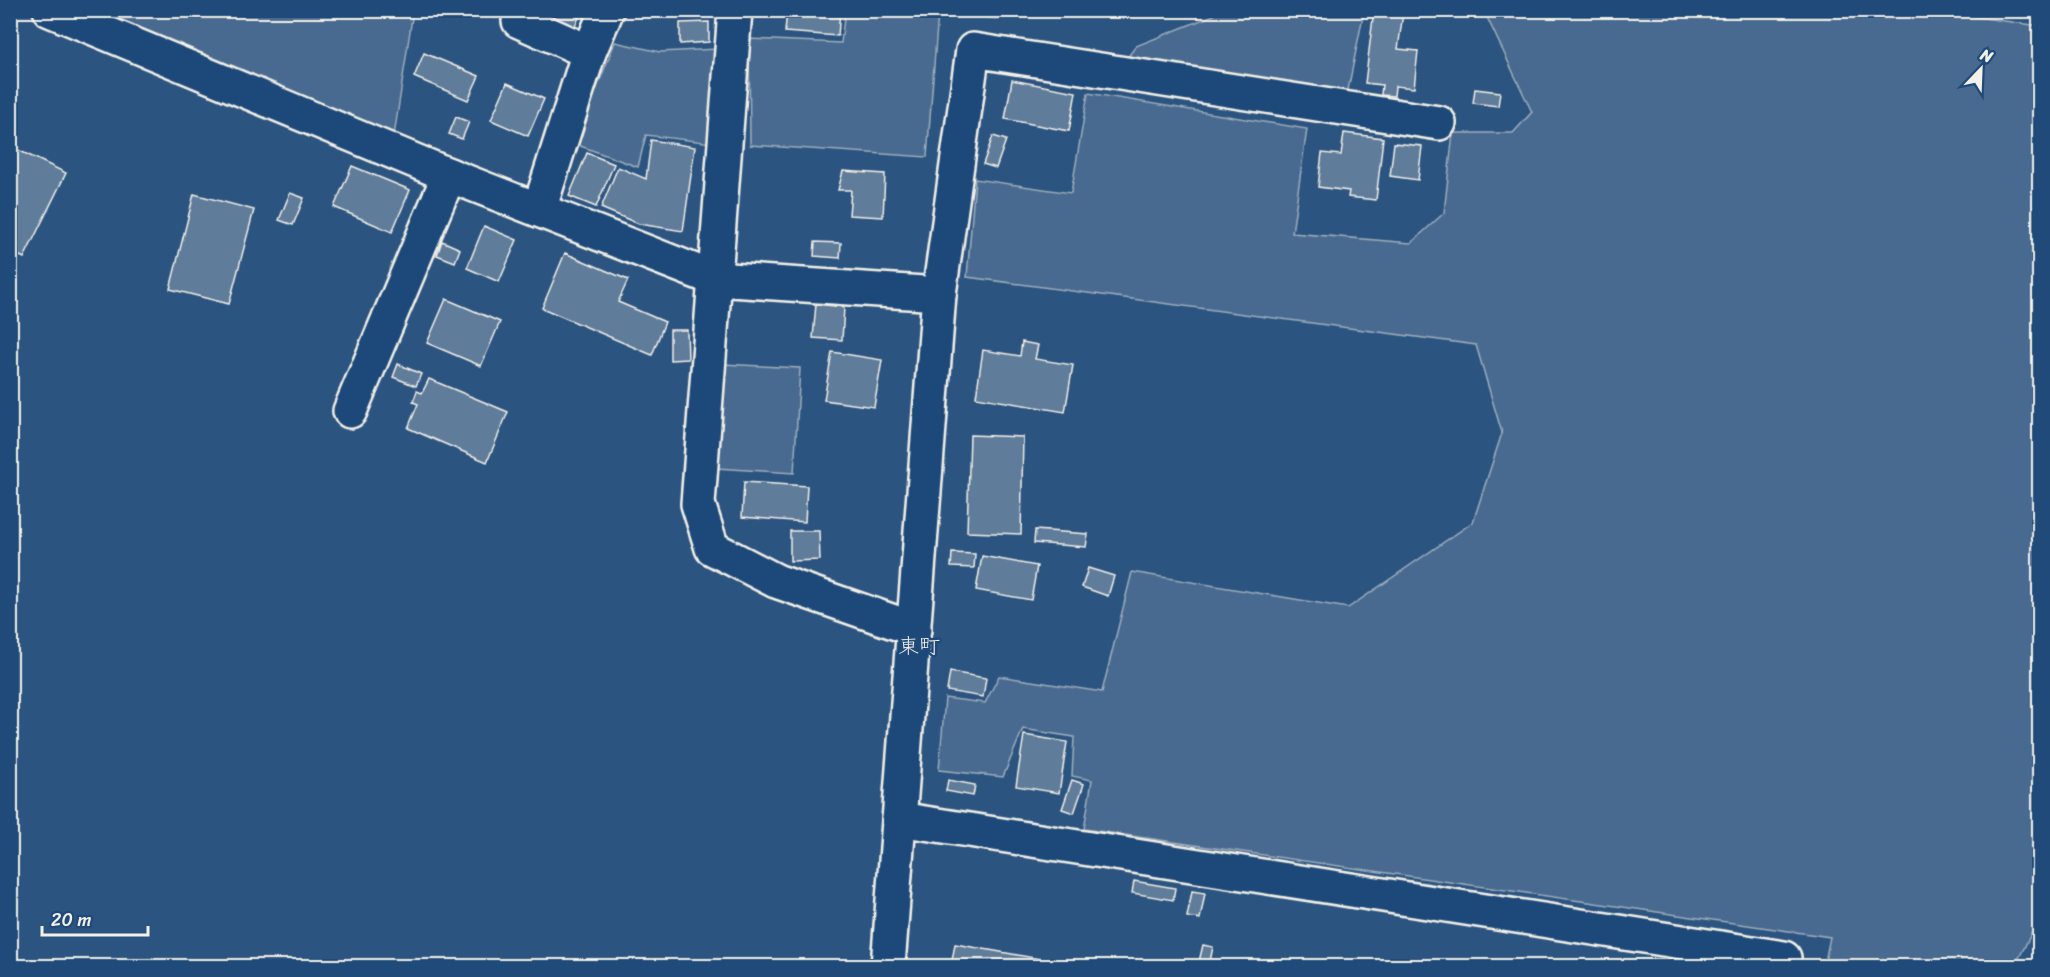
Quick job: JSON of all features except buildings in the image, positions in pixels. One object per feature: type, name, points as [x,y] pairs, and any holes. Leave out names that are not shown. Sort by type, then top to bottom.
[{"type":"street","points":[[50,10],[449,175],[715,279],[939,294]]},
{"type":"street","points":[[539,210],[589,52],[607,10]]},
{"type":"street","points":[[735,10],[698,504],[712,548],[776,581],[914,629]]},
{"type":"street","points":[[519,21],[589,52]]},
{"type":"street","points":[[888,966],[939,294],[973,50],[1439,123]]},
{"type":"street","points":[[350,411],[449,175]]},
{"type":"street","points":[[899,819],[1784,958]]},
{"type":"shaded area","points":[[1929,10],[2039,26],[2040,916],[2015,966],[1824,966],[1830,937],[1084,829],[1092,780],[1072,776],[1074,737],[1023,729],[1003,777],[939,770],[945,698],[985,703],[999,676],[1102,692],[1132,572],[1348,608],[1473,522],[1502,433],[1476,345],[967,277],[975,179],[1071,193],[1088,93],[1307,129],[1292,233],[1411,243],[1444,213],[1453,133],[1513,133],[1532,112],[1484,11]]},
{"type":"shaded area","points":[[88,11],[413,11],[394,136]]},
{"type":"shaded area","points":[[845,11],[1000,11],[999,19],[938,13],[927,157],[750,145],[749,39],[841,43]]},
{"type":"shaded area","points":[[1214,11],[1364,11],[1347,95],[1123,63],[1136,46],[1214,15]]},
{"type":"shaded area","points":[[615,42],[660,52],[717,49],[712,143],[646,135],[638,167],[575,144]]},
{"type":"shaded area","points":[[722,364],[800,368],[794,473],[716,468]]},
{"type":"district","name":"東町","points":[[919,646]]}]
